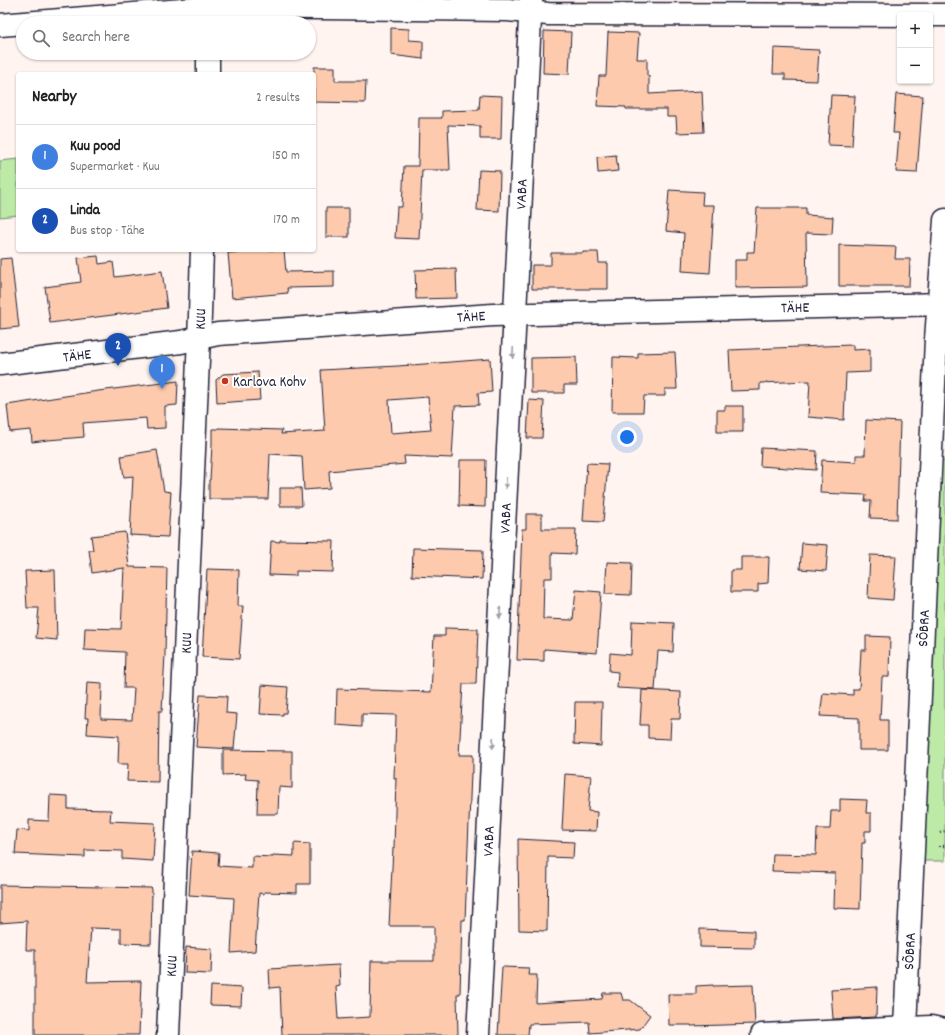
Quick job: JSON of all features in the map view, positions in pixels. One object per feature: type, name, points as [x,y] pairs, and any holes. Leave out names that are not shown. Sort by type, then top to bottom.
[{"type":"street","points":[[125,16],[209,10],[227,7],[508,10],[530,6],[548,14],[945,15]]},
{"type":"street","name":"VABA","points":[[478,1035],[530,6]]},
{"type":"street","points":[[0,25],[16,24]]},
{"type":"street","points":[[208,60],[208,72]]},
{"type":"street","name":"SÕBRA","points":[[904,1032],[936,347],[942,304],[945,220]]},
{"type":"street","name":"KUU","points":[[168,1035],[202,252]]},
{"type":"street","name":"TÄHE","points":[[0,364],[181,342],[226,333],[485,315],[942,304]]},
{"type":"street","points":[[762,1035],[904,1032],[931,1027],[945,1030]]},
{"type":"path","points":[[940,833],[945,831]]},
{"type":"path","points":[[939,846],[945,846]]},
{"type":"green space","points":[[16,159],[16,215],[0,217],[0,161]]},
{"type":"green space","points":[[931,460],[945,461],[945,861],[913,861]]},
{"type":"building","points":[[391,28],[409,29],[409,40],[423,41],[423,59],[391,55]]},
{"type":"building","points":[[544,31],[571,32],[569,74],[543,73]]},
{"type":"building","points":[[608,32],[639,33],[637,59],[647,59],[649,94],[702,91],[704,132],[677,133],[676,117],[667,117],[667,109],[626,109],[626,107],[597,106],[599,76],[606,76]]},
{"type":"building","points":[[774,48],[819,50],[817,81],[785,80],[785,74],[773,74]]},
{"type":"building","points":[[314,67],[335,67],[335,81],[366,81],[365,103],[316,102],[316,72],[314,72]]},
{"type":"building","points":[[896,94],[923,96],[917,173],[896,172],[899,133],[893,133]]},
{"type":"building","points":[[480,95],[502,96],[501,139],[480,139],[480,126],[448,125],[450,170],[422,170],[419,239],[395,238],[397,207],[402,207],[404,166],[418,166],[419,118],[442,118],[442,111],[479,110]]},
{"type":"building","points":[[831,95],[855,96],[852,146],[828,145]]},
{"type":"building","points":[[616,155],[618,171],[598,173],[597,157]]},
{"type":"building","points":[[479,170],[500,171],[499,211],[477,210]]},
{"type":"building","points":[[669,190],[703,192],[702,205],[714,205],[710,273],[682,271],[684,233],[666,231]]},
{"type":"building","points":[[326,208],[349,208],[349,237],[326,237]]},
{"type":"building","points":[[757,208],[806,208],[806,215],[833,217],[832,234],[806,233],[807,287],[735,288],[735,260],[747,260],[747,252],[754,252]]},
{"type":"building","points":[[839,245],[896,247],[895,259],[910,259],[909,286],[839,286]]},
{"type":"building","points":[[284,252],[286,272],[334,271],[334,287],[287,288],[288,293],[232,298],[228,253]]},
{"type":"building","points":[[598,252],[599,263],[608,263],[608,289],[532,289],[532,265],[551,265],[551,253]]},
{"type":"building","points":[[98,256],[99,264],[113,262],[115,277],[162,271],[167,308],[50,323],[45,287],[81,282],[78,258]]},
{"type":"building","points":[[11,258],[19,327],[0,329],[0,259]]},
{"type":"building","points":[[456,269],[457,298],[416,299],[415,270]]},
{"type":"building","points":[[853,345],[853,350],[870,349],[870,372],[846,373],[844,420],[808,417],[810,381],[760,383],[760,390],[731,391],[729,350]]},
{"type":"building","points":[[675,352],[677,389],[665,389],[665,396],[644,396],[643,412],[612,412],[613,357],[638,358],[638,353]]},
{"type":"building","points":[[576,357],[577,385],[564,385],[564,393],[531,393],[531,358]]},
{"type":"building","points":[[490,359],[492,392],[478,393],[479,405],[455,406],[452,458],[404,456],[405,464],[329,471],[330,488],[304,490],[302,456],[270,454],[268,499],[209,499],[212,429],[282,430],[281,434],[325,431],[321,370]],"holes":[[[428,397],[431,430],[391,433],[389,400]]]},
{"type":"building","points":[[258,372],[260,400],[217,403],[216,380],[223,374]]},
{"type":"building","points":[[178,381],[177,405],[165,406],[165,428],[147,429],[146,418],[83,423],[84,437],[32,442],[31,430],[10,432],[7,405],[98,391]]},
{"type":"building","points":[[529,400],[544,401],[542,438],[527,438]]},
{"type":"building","points":[[725,406],[743,406],[743,432],[717,432],[717,410],[725,410]]},
{"type":"building","points":[[866,420],[900,422],[897,519],[870,518],[871,501],[865,501],[866,495],[820,493],[822,460],[856,462],[856,455],[865,455]]},
{"type":"building","points":[[761,448],[817,451],[816,470],[760,466]]},
{"type":"building","points":[[157,450],[164,491],[171,492],[168,537],[130,535],[133,476],[124,477],[121,456]]},
{"type":"building","points":[[460,460],[486,460],[485,507],[459,506]]},
{"type":"building","points":[[587,463],[608,464],[603,522],[583,521]]},
{"type":"building","points":[[280,488],[301,488],[302,506],[280,506]]},
{"type":"building","points":[[526,514],[542,514],[542,529],[576,529],[575,554],[552,553],[552,578],[544,578],[543,619],[573,620],[576,590],[601,592],[597,653],[544,649],[544,661],[517,660],[522,529],[526,529]]},
{"type":"building","points":[[125,532],[129,567],[167,568],[162,711],[159,711],[158,782],[127,781],[128,764],[118,764],[119,736],[87,734],[88,718],[85,718],[87,682],[102,683],[101,719],[132,720],[134,688],[124,688],[125,652],[84,650],[85,628],[121,629],[124,568],[92,573],[89,550],[93,550],[91,536]]},
{"type":"building","points":[[280,540],[334,541],[333,572],[296,571],[296,576],[269,575],[271,541],[280,542]]},
{"type":"building","points":[[802,543],[828,545],[826,571],[800,569]]},
{"type":"building","points":[[413,548],[483,550],[482,579],[412,576]]},
{"type":"building","points":[[870,555],[896,556],[893,600],[868,598]]},
{"type":"building","points":[[741,557],[769,557],[768,583],[758,584],[758,592],[731,592],[731,570],[741,570]]},
{"type":"building","points":[[607,562],[632,563],[631,595],[605,594]]},
{"type":"building","points":[[207,569],[239,570],[238,606],[243,606],[239,659],[202,657]]},
{"type":"building","points":[[55,570],[57,640],[36,638],[39,608],[27,608],[25,571]]},
{"type":"building","points":[[632,621],[674,623],[673,652],[658,651],[655,690],[617,688],[618,672],[609,671],[610,653],[631,655]]},
{"type":"building","points":[[445,628],[478,629],[476,684],[463,684],[459,755],[473,755],[473,773],[471,773],[465,920],[462,920],[460,994],[457,994],[458,1035],[282,1035],[280,987],[270,988],[269,969],[339,965],[340,986],[336,987],[338,1019],[370,1017],[371,961],[434,961],[434,926],[389,926],[394,848],[396,715],[362,714],[362,727],[336,725],[337,689],[431,692],[434,636],[445,636]]},
{"type":"building","points":[[866,636],[890,637],[889,677],[882,677],[880,720],[888,720],[888,750],[859,750],[859,718],[820,716],[823,693],[853,695],[853,689],[859,689],[861,650],[866,650]]},
{"type":"building","points":[[262,685],[288,687],[286,713],[283,713],[283,715],[260,714]]},
{"type":"building","points":[[642,690],[681,692],[680,719],[671,719],[670,739],[648,738],[648,725],[640,725]]},
{"type":"building","points":[[200,695],[227,696],[226,713],[237,714],[234,749],[196,747]]},
{"type":"building","points":[[575,702],[602,702],[601,746],[574,744]]},
{"type":"building","points":[[223,750],[292,751],[292,788],[279,787],[278,814],[257,814],[258,780],[245,779],[246,774],[223,775]]},
{"type":"building","points":[[565,774],[591,776],[588,811],[597,812],[596,831],[562,830]]},
{"type":"building","points":[[50,795],[68,796],[68,809],[111,810],[110,821],[155,823],[153,861],[122,859],[122,851],[85,850],[85,857],[15,854],[17,830],[29,831],[29,820],[49,821]]},
{"type":"building","points":[[840,799],[867,800],[866,813],[871,813],[871,831],[865,831],[865,843],[862,843],[860,909],[834,908],[835,873],[772,871],[773,854],[816,855],[817,829],[830,829],[831,811],[840,811]]},
{"type":"building","points":[[518,839],[574,842],[573,858],[548,857],[547,931],[519,930]]},
{"type":"building","points":[[294,843],[310,844],[310,884],[297,884],[297,893],[259,893],[255,951],[231,953],[234,898],[189,895],[192,851],[219,853],[218,866],[252,868],[252,856],[294,856]]},
{"type":"building","points":[[0,885],[152,889],[151,944],[121,943],[121,929],[91,928],[87,982],[141,981],[139,1035],[35,1035],[35,950],[26,950],[27,921],[0,923]]},
{"type":"building","points":[[700,929],[754,931],[754,948],[700,947]]},
{"type":"building","points":[[186,947],[212,949],[211,974],[185,973]]},
{"type":"building","points":[[502,967],[529,968],[528,975],[537,975],[536,1003],[602,999],[603,993],[621,993],[623,1000],[630,1000],[650,1015],[640,1029],[590,1033],[589,1022],[529,1024],[528,1035],[498,1035]]},
{"type":"building","points":[[753,985],[755,1024],[691,1026],[669,1025],[668,994],[696,994],[696,986]]},
{"type":"building","points":[[211,986],[242,988],[241,1006],[210,1005]]},
{"type":"building","points":[[877,987],[876,1017],[833,1019],[831,990]]},
{"type":"place","name":"Linda","points":[[118,366]]},
{"type":"place","name":"Karlova Kohv","points":[[225,381]]},
{"type":"place","name":"Kuu pood","points":[[162,389]]}]
